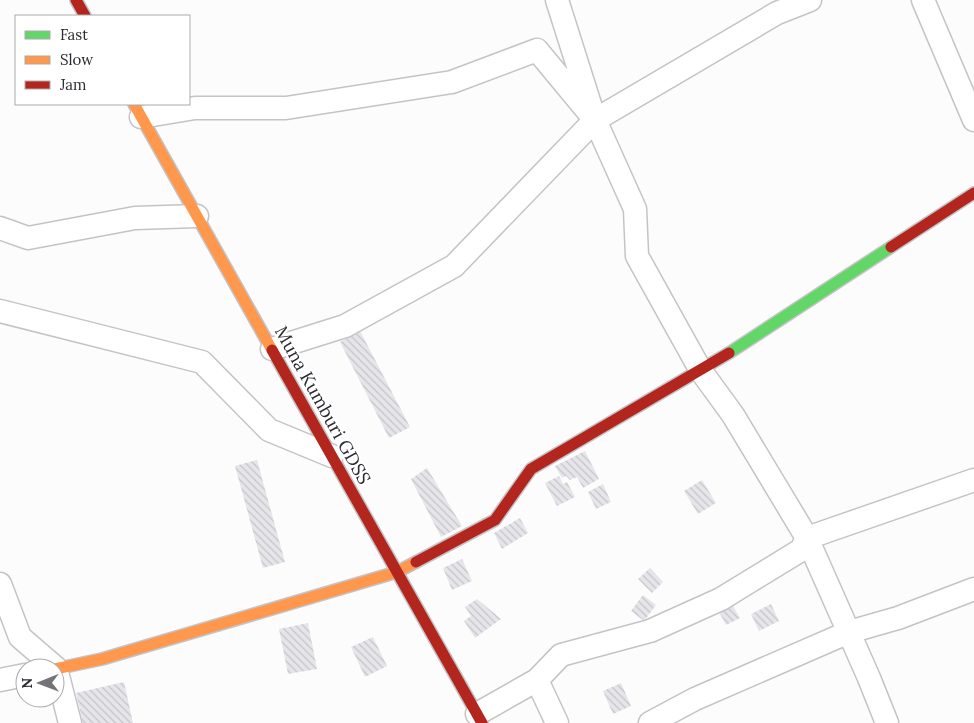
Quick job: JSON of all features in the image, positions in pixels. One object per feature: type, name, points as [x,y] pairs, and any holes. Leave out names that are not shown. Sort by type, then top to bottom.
[{"type":"main road","points":[[76,0],[84,15]]},
{"type":"main road","name":"Muna Kumburi GDSS","points":[[138,110],[480,718]]},
{"type":"main road","points":[[65,667],[102,659],[397,572],[495,520],[531,469],[701,371],[974,193]]},
{"type":"street","points":[[557,0],[595,120],[635,210],[637,256],[701,371],[733,415],[807,538],[887,723]]},
{"type":"street","points":[[272,349],[345,326],[454,266],[595,120],[777,13],[810,0]]},
{"type":"street","points":[[923,0],[974,120]]},
{"type":"street","points":[[138,110],[286,108],[452,82],[537,50],[595,120]]},
{"type":"street","points":[[0,228],[28,238],[135,218],[197,216]]},
{"type":"street","points":[[0,311],[202,362],[269,430],[332,456]]},
{"type":"street","points":[[480,718],[537,680],[561,655],[650,631],[721,599],[801,550],[807,538],[974,480]]},
{"type":"street","points":[[0,584],[20,638],[43,658]]},
{"type":"street","points":[[650,723],[695,699],[849,632],[898,618],[974,589]]},
{"type":"street","points":[[0,680],[15,677]]},
{"type":"street","points":[[537,680],[557,723]]},
{"type":"street","points":[[65,704],[70,723]]},
{"type":"building","points":[[360,331],[410,427],[389,438],[340,342]]},
{"type":"building","points":[[585,451],[599,479],[583,488],[577,477],[570,480],[566,476],[562,478],[555,466]]},
{"type":"building","points":[[257,460],[285,562],[263,568],[235,466]]},
{"type":"building","points":[[427,468],[462,526],[441,537],[411,479]]},
{"type":"building","points":[[559,476],[563,484],[567,482],[575,497],[557,506],[545,483]]},
{"type":"building","points":[[702,480],[716,503],[698,514],[684,491]]},
{"type":"building","points":[[603,484],[611,502],[596,509],[588,492]]},
{"type":"building","points":[[520,518],[528,533],[502,549],[494,533]]},
{"type":"building","points":[[462,559],[472,581],[452,590],[443,568]]},
{"type":"building","points":[[650,568],[663,582],[652,593],[638,579]]},
{"type":"building","points":[[643,595],[656,605],[644,621],[631,611]]},
{"type":"building","points":[[477,599],[501,619],[475,638],[464,621],[471,616],[465,607]]},
{"type":"building","points":[[730,601],[740,618],[726,625],[717,608]]},
{"type":"building","points":[[771,604],[779,621],[759,631],[751,614]]},
{"type":"building","points":[[308,623],[317,669],[288,674],[279,629]]},
{"type":"building","points":[[373,637],[387,666],[365,677],[351,647]]},
{"type":"building","points":[[124,682],[133,723],[83,723],[76,693]]},
{"type":"building","points":[[621,683],[631,706],[613,714],[603,691]]},
{"type":"traffic: fast","points":[[729,353],[891,247]]},
{"type":"traffic: slow","points":[[135,105],[272,350]]},
{"type":"traffic: slow","points":[[65,667],[102,659],[397,572],[416,562]]},
{"type":"traffic: jam","points":[[76,0],[84,15]]},
{"type":"traffic: jam","points":[[891,247],[974,193]]},
{"type":"traffic: jam","points":[[272,350],[482,723]]},
{"type":"traffic: jam","points":[[416,562],[495,520],[531,469],[729,353]]}]
